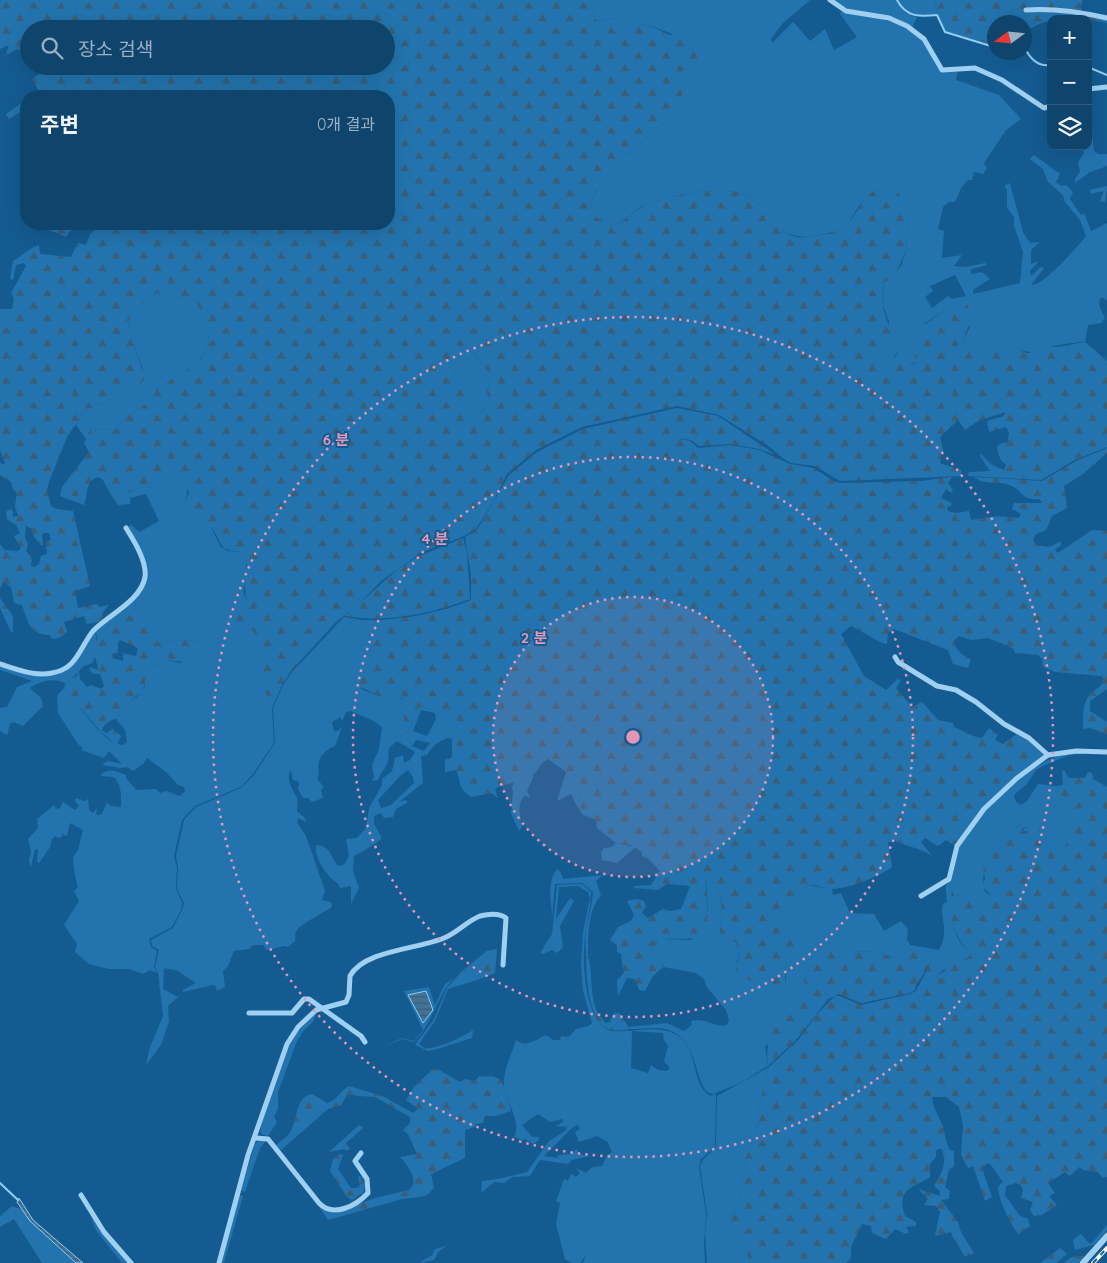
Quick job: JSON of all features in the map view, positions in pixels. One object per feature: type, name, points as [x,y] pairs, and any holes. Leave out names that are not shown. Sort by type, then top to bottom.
[{"type":"street","points":[[830,0],[846,11],[889,18],[907,26],[924,39],[942,70],[975,68],[1002,80],[1044,108],[1047,107]]},
{"type":"street","points":[[1026,10],[1046,9],[1080,12],[1107,18]]},
{"type":"street","points":[[1092,89],[1107,87]]},
{"type":"street","points":[[0,664],[34,675],[63,670],[72,662],[92,632],[134,597],[144,578],[145,569],[126,528]]},
{"type":"street","points":[[895,657],[898,662],[938,686],[956,690],[976,702],[1004,724],[1030,738],[1048,755]]},
{"type":"street","points":[[921,896],[949,878],[954,852],[984,808],[1017,778],[1048,755],[1076,751],[1107,752]]},
{"type":"street","points":[[218,1263],[248,1155],[256,1138],[287,1044],[304,1020],[322,1007],[346,1002],[350,996],[350,976],[360,966],[389,951],[442,939],[478,917],[499,915],[506,918],[503,965]]},
{"type":"street","points":[[249,1013],[292,1012],[304,1000],[309,999],[361,1036],[365,1042]]},
{"type":"street","points":[[256,1138],[268,1139],[319,1203],[330,1210],[340,1210],[362,1199],[368,1193],[367,1179],[355,1161],[362,1153]]},
{"type":"street","points":[[82,1195],[104,1232],[131,1263]]},
{"type":"street","points":[[1082,1263],[1107,1236]]},
{"type":"green space","points":[[0,0],[606,0],[594,9],[593,17],[597,21],[612,18],[633,26],[649,25],[670,35],[683,34],[690,37],[696,50],[698,63],[670,119],[651,132],[633,152],[625,154],[593,196],[591,206],[595,217],[613,225],[645,205],[664,199],[696,192],[727,191],[742,194],[753,200],[786,233],[795,237],[808,237],[828,234],[841,229],[852,219],[866,198],[878,189],[898,192],[909,213],[906,250],[894,278],[884,282],[883,306],[891,338],[890,344],[880,357],[880,364],[888,365],[902,347],[907,352],[907,367],[915,363],[914,344],[918,329],[949,308],[967,304],[970,309],[971,318],[963,340],[969,349],[1011,346],[1027,353],[1032,353],[1042,347],[1058,347],[1085,342],[1107,361],[1107,447],[1075,460],[1041,480],[968,476],[969,472],[990,471],[980,456],[981,454],[992,465],[1004,470],[1006,465],[1000,459],[997,447],[999,444],[1008,442],[1009,432],[1006,427],[989,432],[987,421],[1004,416],[1005,412],[978,421],[965,430],[958,420],[940,437],[943,450],[940,463],[961,470],[962,476],[840,481],[815,466],[791,463],[767,445],[719,415],[677,406],[582,427],[536,450],[507,474],[493,502],[476,529],[464,536],[422,552],[381,581],[357,606],[336,622],[291,671],[282,685],[272,708],[267,702],[258,642],[253,630],[237,632],[230,620],[248,602],[245,588],[247,565],[245,558],[241,552],[224,548],[212,528],[201,515],[192,516],[187,512],[185,502],[189,492],[180,475],[173,471],[150,484],[128,492],[111,495],[103,480],[98,477],[89,485],[84,505],[60,496],[62,487],[89,452],[84,443],[91,429],[116,430],[128,416],[146,404],[148,394],[185,371],[203,355],[207,347],[209,338],[207,327],[195,300],[157,293],[129,314],[130,334],[145,378],[141,384],[131,382],[105,404],[95,405],[85,411],[67,437],[49,482],[47,490],[51,506],[56,509],[73,511],[90,586],[75,591],[78,608],[97,604],[99,607],[109,605],[103,612],[102,621],[87,624],[84,616],[64,622],[67,632],[59,638],[52,639],[50,635],[33,630],[22,605],[14,603],[11,587],[3,582],[0,589],[0,544],[5,550],[18,551],[21,548],[14,536],[20,533],[16,525],[7,519],[6,512],[10,509],[13,511],[13,517],[18,516],[15,506],[17,493],[13,489],[11,482],[0,475],[0,462],[3,465],[5,463],[0,450],[0,309],[12,309],[14,298],[11,293],[26,266],[24,263],[16,265],[13,280],[10,279],[13,261],[39,245],[40,254],[71,257],[78,243],[86,245],[91,232],[95,230],[395,230],[395,90],[38,90],[32,79],[38,75],[395,75],[395,20],[20,20],[20,51],[17,49],[5,56],[9,45],[0,49]],"holes":[[[446,340],[459,346],[469,347],[488,371],[490,378],[487,392],[491,405],[474,417],[468,412],[461,385],[456,378],[450,356],[442,342]],[[26,526],[32,529],[34,537],[41,545],[43,545],[42,535],[44,533],[49,533],[51,540],[46,542],[47,554],[41,556],[39,564],[34,567],[31,566],[32,558],[26,551],[28,544],[25,538]]]},
{"type":"green space","points":[[606,0],[810,0],[783,23],[771,39],[772,43],[793,22],[810,41],[825,29],[834,50],[857,37],[840,14],[841,11],[894,23],[914,33],[928,48],[940,71],[958,72],[956,80],[999,95],[1021,119],[1006,130],[984,163],[987,168],[983,174],[974,172],[972,180],[968,180],[961,188],[955,202],[949,202],[943,207],[938,229],[944,231],[942,258],[962,255],[954,266],[966,267],[985,263],[987,265],[971,269],[971,274],[982,272],[990,279],[973,290],[973,294],[1020,283],[1023,252],[1014,226],[1014,217],[1007,208],[1007,190],[1004,186],[1010,183],[1023,232],[1030,243],[1040,242],[1031,250],[1031,264],[1039,261],[1030,271],[1031,276],[1041,267],[1044,268],[1031,285],[1037,284],[1052,273],[1086,236],[1080,220],[1065,202],[1063,195],[1048,182],[1043,169],[1030,159],[1034,155],[1060,174],[1056,182],[1061,186],[1066,185],[1073,192],[1070,199],[1081,215],[1084,213],[1091,231],[1107,223],[1107,301],[1104,298],[1100,298],[1099,305],[1105,318],[1101,323],[1088,325],[1085,342],[1058,345],[1032,353],[1021,350],[974,350],[969,349],[963,340],[970,327],[949,308],[925,323],[915,355],[915,362],[907,367],[907,352],[896,353],[893,361],[888,365],[880,364],[880,357],[886,351],[889,322],[883,305],[884,281],[901,266],[906,250],[909,213],[876,189],[842,228],[820,235],[801,237],[788,234],[778,227],[763,209],[743,194],[727,191],[696,192],[664,199],[641,207],[622,221],[613,225],[595,217],[591,206],[593,196],[625,154],[633,152],[651,132],[670,119],[677,105],[677,36],[649,25],[633,26],[612,18],[597,21],[593,17],[594,9]],"holes":[[[955,275],[966,296],[952,299],[948,296],[932,308],[925,297],[933,291],[930,286]]]},
{"type":"green space","points":[[831,0],[896,0],[906,13],[917,17],[912,28],[907,25],[852,11]]},
{"type":"green space","points":[[897,0],[935,0],[937,14],[914,14],[905,10]]},
{"type":"green space","points":[[935,0],[1082,0],[1081,11],[1046,10],[1080,15],[1047,15],[1047,21],[1032,28],[1032,15],[987,15],[987,45],[945,32],[937,14]]},
{"type":"green space","points":[[1092,17],[1107,19],[1107,23],[1092,20]]},
{"type":"green space","points":[[20,104],[20,112],[9,119],[6,114]]},
{"type":"green space","points":[[1092,132],[1094,151],[1098,154],[1107,154],[1107,166],[1090,172],[1075,183],[1075,179],[1080,172],[1078,162],[1084,153],[1083,150],[1092,150]]},
{"type":"green space","points":[[1107,186],[1105,202],[1100,201],[1104,191],[1090,194],[1090,190]]},
{"type":"green space","points":[[49,230],[72,230],[66,237]]},
{"type":"green space","points":[[157,293],[195,300],[207,327],[209,338],[207,347],[203,355],[185,371],[148,394],[147,404],[128,416],[116,430],[91,429],[86,439],[76,425],[85,411],[95,405],[105,404],[143,370],[130,334],[129,314]]},
{"type":"green space","points":[[446,340],[459,346],[469,347],[488,371],[490,378],[487,392],[491,405],[474,417],[468,412],[461,385],[456,378],[450,356],[442,342]]},
{"type":"green space","points":[[677,408],[718,416],[776,455],[759,449],[731,444],[699,446],[691,440],[676,438],[690,441],[698,448],[731,445],[759,450],[790,464],[814,468],[833,481],[840,483],[921,481],[952,477],[948,483],[953,490],[951,493],[946,489],[941,498],[952,503],[951,506],[947,507],[948,511],[956,513],[969,511],[971,520],[997,516],[1019,518],[1021,514],[1012,509],[1014,503],[1042,503],[1039,499],[1026,497],[1007,484],[982,481],[974,477],[1042,481],[1076,461],[1107,448],[1107,453],[1083,474],[1064,486],[1067,508],[1052,516],[1046,530],[1036,534],[1033,540],[1037,545],[1049,547],[1061,541],[1061,545],[1055,550],[1058,553],[1092,530],[1107,531],[1107,689],[1090,701],[1090,711],[1107,722],[1107,734],[1090,728],[1083,729],[1086,701],[1091,693],[1102,684],[1104,679],[1102,676],[1055,672],[1043,667],[1042,659],[1038,655],[1015,653],[1013,648],[988,638],[972,640],[958,636],[954,642],[960,653],[971,659],[968,668],[953,664],[948,650],[894,629],[888,633],[887,644],[851,626],[841,634],[864,676],[886,690],[898,679],[901,680],[896,688],[912,707],[922,702],[938,720],[953,723],[954,727],[976,737],[982,738],[989,728],[998,735],[995,740],[1003,744],[1017,734],[1033,744],[1045,756],[1001,790],[955,846],[946,840],[938,846],[925,838],[921,842],[932,856],[893,839],[888,843],[892,867],[879,875],[854,885],[838,888],[829,889],[808,885],[785,911],[788,934],[791,938],[798,939],[785,964],[785,988],[778,988],[768,977],[752,981],[741,979],[736,970],[740,953],[736,942],[720,937],[722,904],[718,889],[706,878],[707,921],[704,930],[693,938],[669,939],[655,943],[661,955],[663,967],[653,976],[645,991],[639,990],[635,979],[627,978],[618,996],[617,980],[624,973],[621,954],[617,952],[617,945],[610,940],[618,927],[631,921],[634,915],[627,901],[637,899],[644,901],[646,906],[642,913],[648,918],[663,909],[670,911],[681,909],[690,886],[667,884],[658,890],[634,888],[634,886],[651,885],[660,871],[649,859],[642,856],[642,852],[631,845],[616,843],[597,828],[596,820],[583,815],[577,806],[581,798],[577,787],[579,777],[566,772],[548,759],[529,778],[495,789],[498,798],[491,793],[471,797],[466,793],[461,787],[456,770],[445,772],[445,760],[452,757],[452,739],[457,730],[458,719],[444,722],[439,717],[437,710],[419,707],[410,730],[404,733],[404,699],[401,698],[394,704],[357,685],[356,680],[372,663],[369,636],[362,620],[417,616],[471,600],[471,574],[465,537],[477,530],[509,475],[537,452],[583,429]]},
{"type":"green space","points":[[173,471],[186,484],[185,502],[201,515],[211,527],[220,546],[228,551],[241,552],[246,559],[247,575],[243,592],[248,602],[253,630],[259,642],[267,702],[272,708],[274,743],[253,774],[241,787],[195,806],[182,820],[174,856],[177,868],[176,889],[182,903],[181,910],[172,927],[149,939],[151,947],[157,951],[154,967],[157,973],[150,970],[143,974],[129,969],[109,969],[89,964],[75,952],[77,944],[64,925],[79,901],[74,891],[78,887],[73,857],[78,850],[83,830],[70,823],[67,835],[65,836],[63,833],[62,837],[58,838],[55,836],[52,839],[50,847],[39,863],[37,862],[38,850],[35,849],[31,867],[29,861],[31,851],[28,839],[38,828],[37,819],[54,805],[56,809],[60,808],[63,802],[75,810],[79,806],[75,801],[76,798],[84,801],[88,799],[89,810],[93,813],[97,808],[96,814],[98,815],[102,814],[107,802],[110,806],[121,807],[117,780],[114,777],[101,776],[101,774],[108,771],[126,775],[126,778],[136,790],[156,789],[160,793],[166,791],[180,796],[185,791],[184,787],[178,785],[166,772],[147,758],[144,763],[133,771],[127,767],[102,765],[108,761],[122,764],[109,751],[104,758],[81,750],[83,748],[78,744],[58,713],[57,696],[64,688],[91,722],[107,738],[123,745],[127,742],[125,730],[116,719],[128,702],[138,696],[145,686],[144,678],[149,670],[166,660],[181,663],[201,646],[200,640],[158,642],[136,611],[135,598],[141,589],[144,571],[140,554],[127,527],[131,525],[139,532],[159,521],[146,494],[130,498],[130,504],[118,505],[111,495],[128,492],[150,484]]},
{"type":"green space","points":[[463,538],[467,552],[470,599],[440,609],[408,616],[361,618],[345,616],[397,570],[415,558]]},
{"type":"green space","points":[[0,598],[13,616],[13,632],[11,632],[0,608]]},
{"type":"green space","points":[[135,598],[136,611],[158,642],[201,640],[201,646],[187,662],[166,660],[149,670],[142,692],[128,702],[116,719],[104,726],[102,730],[106,733],[113,729],[121,736],[117,745],[101,732],[64,688],[67,679],[76,677],[79,671],[80,679],[87,687],[91,685],[101,689],[104,686],[100,674],[93,674],[89,669],[91,667],[97,670],[98,668],[94,653],[97,637],[95,630]],"holes":[[[120,640],[138,648],[136,656],[123,653],[123,661],[113,658],[112,654],[118,653],[118,643]]]},
{"type":"green space","points":[[344,617],[362,620],[369,636],[372,663],[363,673],[361,689],[381,697],[404,699],[405,733],[410,730],[419,707],[437,710],[439,717],[448,721],[458,718],[457,730],[452,739],[448,738],[441,741],[427,755],[421,756],[423,783],[399,802],[405,800],[408,802],[396,809],[393,817],[384,818],[381,813],[374,816],[374,824],[382,838],[354,856],[353,871],[359,888],[351,904],[351,886],[340,888],[330,877],[318,858],[316,845],[327,849],[338,866],[344,865],[349,856],[346,839],[357,838],[366,828],[369,808],[382,785],[382,779],[392,771],[395,758],[403,755],[404,763],[410,760],[415,752],[397,741],[389,748],[387,764],[378,780],[372,781],[374,777],[372,765],[379,749],[382,727],[372,720],[350,711],[346,712],[342,722],[341,717],[332,722],[334,731],[338,731],[342,727],[335,746],[323,754],[319,761],[317,779],[324,787],[321,790],[323,798],[312,802],[308,798],[303,798],[298,789],[299,782],[293,780],[291,770],[289,778],[290,785],[297,798],[297,811],[305,818],[306,822],[298,818],[297,823],[306,836],[325,891],[322,900],[331,902],[332,907],[299,928],[295,941],[288,947],[284,946],[267,950],[263,945],[253,945],[249,949],[234,951],[228,966],[223,971],[225,987],[217,991],[215,985],[213,985],[183,992],[183,990],[196,983],[178,971],[164,968],[163,989],[178,997],[168,1006],[169,1021],[161,1045],[146,1065],[149,1050],[163,1016],[158,973],[155,967],[159,950],[152,946],[151,940],[173,928],[184,903],[177,889],[178,868],[176,856],[184,820],[196,807],[241,788],[254,775],[275,743],[273,708],[283,685],[292,672]],"holes":[[[421,710],[435,713],[436,719],[427,736],[413,731]],[[416,740],[430,743],[424,751],[412,746]],[[408,770],[413,777],[414,783],[391,805],[381,808],[378,800]]]},
{"type":"green space","points":[[95,630],[96,646],[93,662],[83,667],[75,676],[67,679],[66,684],[48,681],[38,683],[30,688],[41,698],[43,706],[23,726],[14,722],[10,724],[7,735],[0,731],[0,708],[7,707],[17,687],[32,681],[0,670],[0,665],[34,676],[63,671]]},
{"type":"green space","points":[[1070,753],[1085,754],[1069,755],[1036,770],[1027,784],[1014,795],[1016,802],[1021,805],[1027,801],[1038,784],[1056,786],[1075,825],[1070,840],[1065,847],[1054,847],[1041,834],[1039,829],[1021,832],[1033,822],[1027,822],[1012,830],[1011,837],[998,849],[985,868],[983,883],[985,892],[991,895],[986,898],[954,896],[952,891],[946,887],[953,875],[955,855],[973,824],[1003,792],[1020,778],[1037,766]]},
{"type":"green space","points":[[1064,769],[1068,778],[1085,778],[1088,772],[1092,773],[1093,779],[1107,787],[1107,1177],[1103,1178],[1098,1172],[1083,1170],[1079,1167],[1070,1176],[1065,1172],[1048,1183],[1055,1193],[1049,1196],[1057,1205],[1042,1215],[1034,1216],[1030,1210],[1033,1202],[1021,1198],[1023,1190],[1021,1185],[1016,1183],[1006,1186],[1005,1195],[1020,1216],[1028,1219],[1030,1226],[1019,1234],[1009,1219],[1000,1198],[998,1187],[1003,1182],[991,1165],[988,1163],[982,1168],[992,1197],[985,1201],[973,1166],[968,1168],[961,1155],[963,1125],[959,1107],[946,1097],[932,1097],[950,1150],[954,1151],[954,1167],[949,1169],[945,1187],[950,1191],[949,1199],[941,1200],[958,1222],[961,1232],[974,1253],[965,1257],[951,1232],[935,1236],[940,1212],[936,1206],[924,1205],[928,1199],[918,1189],[940,1196],[940,1191],[934,1186],[944,1164],[942,1149],[939,1149],[936,1151],[936,1157],[930,1164],[930,1177],[911,1187],[902,1200],[905,1216],[916,1222],[916,1226],[906,1227],[909,1232],[906,1234],[895,1229],[886,1239],[872,1233],[871,1226],[862,1224],[851,1247],[851,1258],[846,1263],[751,1263],[741,1239],[734,1230],[731,1217],[740,1198],[746,1158],[757,1130],[756,1120],[769,1067],[799,1039],[818,1013],[835,996],[861,1005],[910,994],[916,991],[930,964],[940,962],[948,966],[936,976],[941,979],[950,972],[951,963],[958,964],[960,958],[966,960],[970,956],[970,952],[960,941],[952,922],[947,903],[946,887],[955,884],[951,893],[954,896],[959,895],[961,890],[964,892],[968,890],[978,897],[991,895],[982,886],[985,879],[983,868],[998,847],[1011,837],[1012,830],[1032,819],[1035,822],[1021,832],[1024,833],[1036,827],[1054,847],[1065,847],[1075,825],[1056,786],[1063,785],[1062,770]]},
{"type":"green space","points":[[566,772],[579,777],[577,787],[581,798],[577,806],[571,794],[557,801]]},
{"type":"green space","points":[[534,775],[527,791],[531,799],[525,795],[520,803],[519,810],[522,827],[519,831],[511,813],[512,787],[514,782]]},
{"type":"green space","points":[[616,843],[636,847],[617,863],[602,860],[601,852],[604,848],[612,847]]},
{"type":"green space","points":[[557,869],[560,871],[563,879],[603,875],[596,881],[601,896],[596,902],[591,916],[588,933],[588,957],[585,941],[593,892],[582,883],[555,884],[552,918],[550,892],[552,880]]},
{"type":"green space","points":[[706,878],[718,889],[722,904],[720,937],[736,942],[740,953],[737,962],[752,981],[768,977],[778,988],[786,980],[785,964],[797,939],[791,938],[787,934],[785,910],[808,885],[832,889],[833,895],[841,893],[850,913],[874,914],[884,931],[901,921],[908,929],[907,939],[910,945],[895,958],[874,951],[855,952],[829,942],[810,966],[804,981],[811,992],[808,999],[765,1047],[768,1066],[738,1084],[713,1094],[702,1085],[692,1055],[680,1036],[665,1029],[630,1029],[628,1027],[667,1023],[684,1031],[692,1025],[691,1021],[696,1020],[722,1026],[727,1025],[729,1020],[726,1010],[706,986],[704,979],[696,973],[663,967],[661,955],[655,944],[661,939],[691,940],[708,911]]},
{"type":"green space","points":[[582,884],[591,892],[584,959],[586,989],[595,1016],[602,1025],[612,1031],[660,1030],[678,1036],[686,1044],[699,1082],[704,1090],[711,1096],[716,1094],[715,1147],[701,1159],[699,1167],[706,1214],[705,1263],[582,1263],[585,1256],[580,1263],[572,1263],[565,1259],[556,1224],[560,1203],[556,1201],[564,1179],[568,1181],[571,1174],[576,1177],[580,1173],[576,1168],[586,1173],[592,1167],[602,1166],[607,1155],[612,1152],[608,1142],[597,1136],[579,1142],[575,1132],[580,1129],[578,1125],[572,1128],[544,1156],[557,1158],[559,1155],[571,1154],[577,1149],[578,1154],[590,1156],[572,1160],[568,1164],[540,1160],[530,1176],[512,1177],[504,1183],[494,1182],[481,1193],[482,1181],[527,1172],[549,1141],[565,1131],[567,1127],[556,1126],[547,1131],[563,1122],[562,1119],[550,1122],[538,1114],[522,1125],[532,1137],[539,1137],[538,1141],[533,1144],[525,1139],[514,1137],[516,1130],[515,1117],[506,1096],[504,1082],[507,1066],[516,1040],[527,1043],[546,1035],[553,1040],[560,1040],[561,1036],[569,1037],[576,1029],[589,1026],[592,1023],[583,991],[581,965],[583,932],[590,898],[588,892],[578,886],[559,887],[556,919],[570,898],[574,901],[560,926],[563,947],[557,953],[552,950],[543,954],[540,953],[552,934],[557,885]],"holes":[[[632,1031],[663,1033],[664,1040],[668,1046],[664,1061],[670,1068],[667,1071],[658,1070],[651,1065],[648,1073],[631,1068]]]},
{"type":"green space","points":[[948,901],[957,936],[964,948],[970,952],[970,956],[951,968],[950,972],[941,979],[936,976],[945,971],[945,965],[940,962],[930,964],[943,941],[942,908],[943,904]]},
{"type":"green space","points":[[829,942],[855,952],[874,951],[895,958],[910,945],[939,950],[916,985],[915,990],[910,993],[861,1003],[839,994],[828,999],[798,1038],[768,1066],[767,1057],[771,1035],[779,1023],[803,1003],[811,992],[805,987],[804,981],[820,943]]},
{"type":"green space","points":[[497,949],[495,973],[480,979],[486,968],[481,963],[474,969],[462,971],[487,951]]},
{"type":"green space","points":[[586,951],[589,960],[593,998],[600,1016],[606,1023],[610,1022],[614,1013],[619,1013],[630,1029],[613,1030],[607,1028],[600,1023],[595,1015],[589,993]]},
{"type":"green space","points":[[481,963],[486,968],[480,979],[448,989],[435,1021],[419,1044],[424,1048],[435,1047],[473,1030],[472,1038],[428,1051],[415,1045],[434,1019],[447,988],[462,971],[474,969]]},
{"type":"green space","points":[[454,978],[443,993],[426,1027],[414,1042],[402,1039],[379,1049],[402,1038],[414,1041],[423,1030],[404,991],[429,987],[435,1005],[445,984]],"holes":[[[408,995],[433,1010],[423,1023]]]},
{"type":"green space","points":[[317,1012],[313,1022],[304,1030],[297,1041],[278,1092],[278,1108],[274,1117],[277,1122],[268,1136],[261,1134],[264,1116],[287,1049],[306,1022]]},
{"type":"green space","points":[[769,1067],[756,1120],[757,1130],[746,1158],[740,1198],[731,1217],[734,1230],[741,1239],[751,1263],[707,1263],[705,1233],[707,1214],[700,1166],[703,1160],[716,1147],[717,1096]]},
{"type":"green space","points":[[433,1069],[439,1070],[460,1082],[465,1079],[475,1081],[479,1076],[493,1076],[502,1081],[511,1111],[496,1116],[485,1116],[483,1123],[476,1124],[475,1127],[465,1130],[465,1158],[431,1174],[434,1188],[427,1195],[402,1199],[328,1220],[318,1205],[327,1212],[335,1213],[375,1198],[409,1190],[413,1182],[412,1173],[400,1157],[417,1154],[408,1134],[403,1130],[410,1123],[410,1117],[375,1097],[347,1095],[341,1105],[328,1109],[281,1150],[276,1145],[292,1129],[302,1099],[312,1094],[327,1103],[334,1100],[349,1086],[382,1096],[413,1113],[418,1109],[406,1100],[414,1087]]},
{"type":"green space","points":[[359,1125],[363,1127],[346,1143],[350,1148],[347,1151],[344,1149],[329,1152]]},
{"type":"green space","points":[[267,1140],[260,1148],[245,1192],[241,1190],[255,1144],[258,1141]]},
{"type":"green space","points":[[339,1154],[343,1155],[338,1169],[351,1188],[360,1186],[358,1177],[360,1176],[365,1183],[364,1192],[352,1200],[347,1197],[330,1171],[333,1159]]},
{"type":"green space","points":[[239,1195],[243,1196],[224,1263],[221,1263]]},
{"type":"green space","points":[[12,1206],[21,1209],[41,1232],[76,1263],[42,1263],[14,1219],[0,1227],[0,1216]]},
{"type":"green space","points":[[91,1216],[129,1263],[122,1263],[95,1229]]},
{"type":"green space","points":[[1107,1225],[1107,1230],[1094,1245],[1082,1248],[1088,1242],[1091,1244]]},
{"type":"green space","points":[[1081,1234],[1088,1242],[1082,1248],[1075,1250],[1073,1240]]},
{"type":"green space","points":[[447,1246],[439,1251],[434,1260],[419,1263],[432,1255],[435,1249]]},
{"type":"green space","points":[[1060,1248],[1067,1254],[1056,1263],[1040,1263]]},
{"type":"green space","points":[[1071,1257],[1085,1257],[1079,1263],[1064,1263]]},
{"type":"shaded area","points":[[426,991],[433,1010],[423,1023],[408,995]]},
{"type":"shaded area","points":[[19,1198],[33,1220],[83,1263],[76,1263],[30,1221],[17,1202]]},
{"type":"waterway","points":[[897,0],[905,10],[914,15],[937,15],[945,32],[987,45]]},
{"type":"waterway","points":[[1032,59],[1042,65],[1047,65]]},
{"type":"waterway","points":[[1092,69],[1107,75]]},
{"type":"waterway","points":[[0,1183],[18,1200]]},
{"type":"railway","points":[[1093,1263],[1107,1248]]}]
